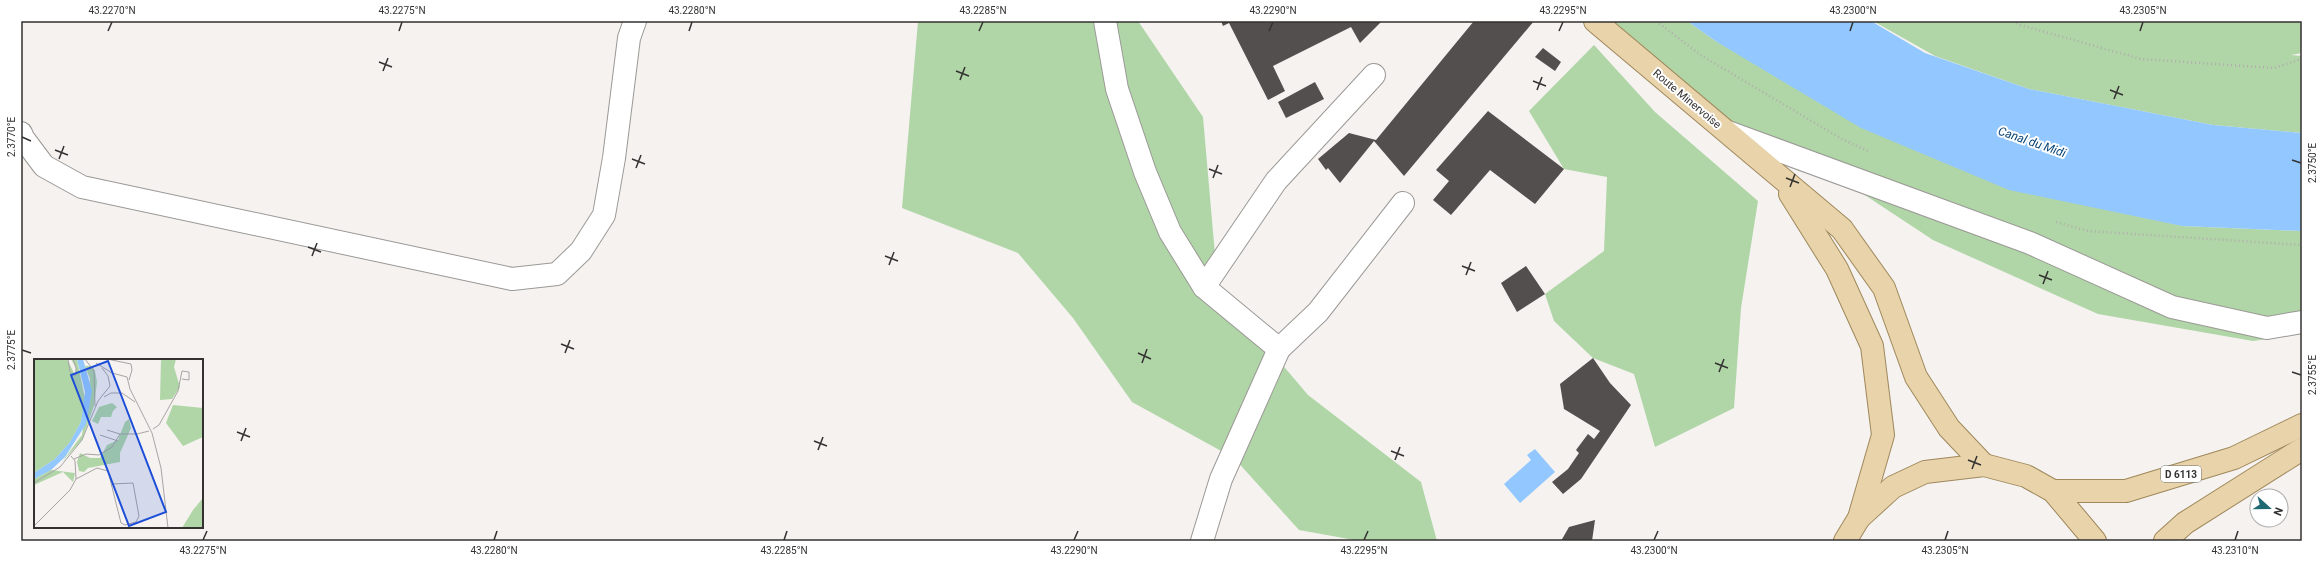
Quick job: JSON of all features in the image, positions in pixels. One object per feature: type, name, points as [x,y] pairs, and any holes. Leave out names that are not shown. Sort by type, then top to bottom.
[{"type":"main road","name":"Route Minervoise","points":[[1595,21],[1842,230],[1884,288],[1916,377],[1949,428],[1984,465]]},
{"type":"main road","points":[[1779,176],[1837,269],[1872,346],[1883,435],[1859,518],[1845,541]]},
{"type":"main road","name":"D 6113","points":[[2053,492],[2126,491],[2234,458],[2302,425]]},
{"type":"main road","points":[[2165,541],[2185,523],[2302,449]]},
{"type":"main road","points":[[1859,518],[1894,487],[1925,472],[1984,465],[2026,476],[2053,492],[2095,541]]},
{"type":"lane","points":[[21,133],[23,138],[44,166],[82,187],[512,279],[557,274],[581,251],[604,215],[614,158],[629,38],[636,21]]},
{"type":"lane","points":[[1105,21],[1117,89],[1144,172],[1170,232],[1204,287],[1278,349]]},
{"type":"lane","points":[[1204,287],[1276,181],[1374,76]]},
{"type":"lane","points":[[1725,131],[2030,243],[2172,307],[2267,328],[2302,322]]},
{"type":"lane","points":[[1202,541],[1221,479],[1278,349],[1318,312],[1403,203]]},
{"type":"path","points":[[1656,21],[1702,56],[1842,139],[1877,155]]},
{"type":"path","points":[[2013,21],[2020,25],[2141,60],[2274,68],[2302,59]]},
{"type":"path","points":[[2051,220],[2088,231],[2302,245]]},
{"type":"green space","points":[[918,21],[1138,21],[1203,117],[1218,289],[1308,395],[1421,482],[1437,541],[1360,541],[1299,530],[1234,458],[1132,402],[1073,318],[1018,253],[902,208]]},
{"type":"green space","points":[[1595,21],[1687,21],[1717,42],[2182,226],[2302,231],[2302,334],[2253,341],[2098,314],[1933,240],[1789,145],[1725,131]]},
{"type":"green space","points":[[1873,21],[2302,21],[2302,53],[2291,55],[2302,56],[2302,133],[2213,125],[2029,89],[1935,56]]},
{"type":"green space","points":[[1594,45],[1655,112],[1758,201],[1741,308],[1734,408],[1655,447],[1634,374],[1593,358],[1554,321],[1545,294],[1604,251],[1607,177],[1564,169],[1529,111]]},
{"type":"water","name":"Canal du Midi","points":[[1687,21],[1871,21],[1925,53],[2029,89],[2213,125],[2302,133],[2302,231],[2182,226],[2009,190],[1861,128],[1717,42]]},
{"type":"water","points":[[1535,449],[1555,472],[1520,503],[1504,484],[1531,460],[1527,455]]},
{"type":"building","points":[[1221,21],[1382,21],[1360,43],[1351,27],[1273,66],[1285,91],[1268,100],[1229,23],[1223,26]]},
{"type":"building","points":[[1474,21],[1534,21],[1404,176],[1374,141],[1340,183],[1328,168],[1326,170],[1318,159],[1349,133],[1376,140]]},
{"type":"building","points":[[1543,48],[1561,62],[1555,71],[1535,57]]},
{"type":"building","points":[[1315,82],[1324,99],[1286,118],[1278,102]]},
{"type":"building","points":[[1488,111],[1564,169],[1535,204],[1490,170],[1451,215],[1433,200],[1449,181],[1436,170]]},
{"type":"building","points":[[1526,266],[1545,294],[1517,312],[1501,283]]},
{"type":"building","points":[[1593,358],[1610,383],[1631,405],[1581,479],[1563,494],[1552,482],[1568,469],[1579,453],[1576,450],[1588,434],[1594,439],[1600,431],[1564,409],[1560,384]]},
{"type":"building","points":[[1595,520],[1592,541],[1561,541],[1569,527]]}]
